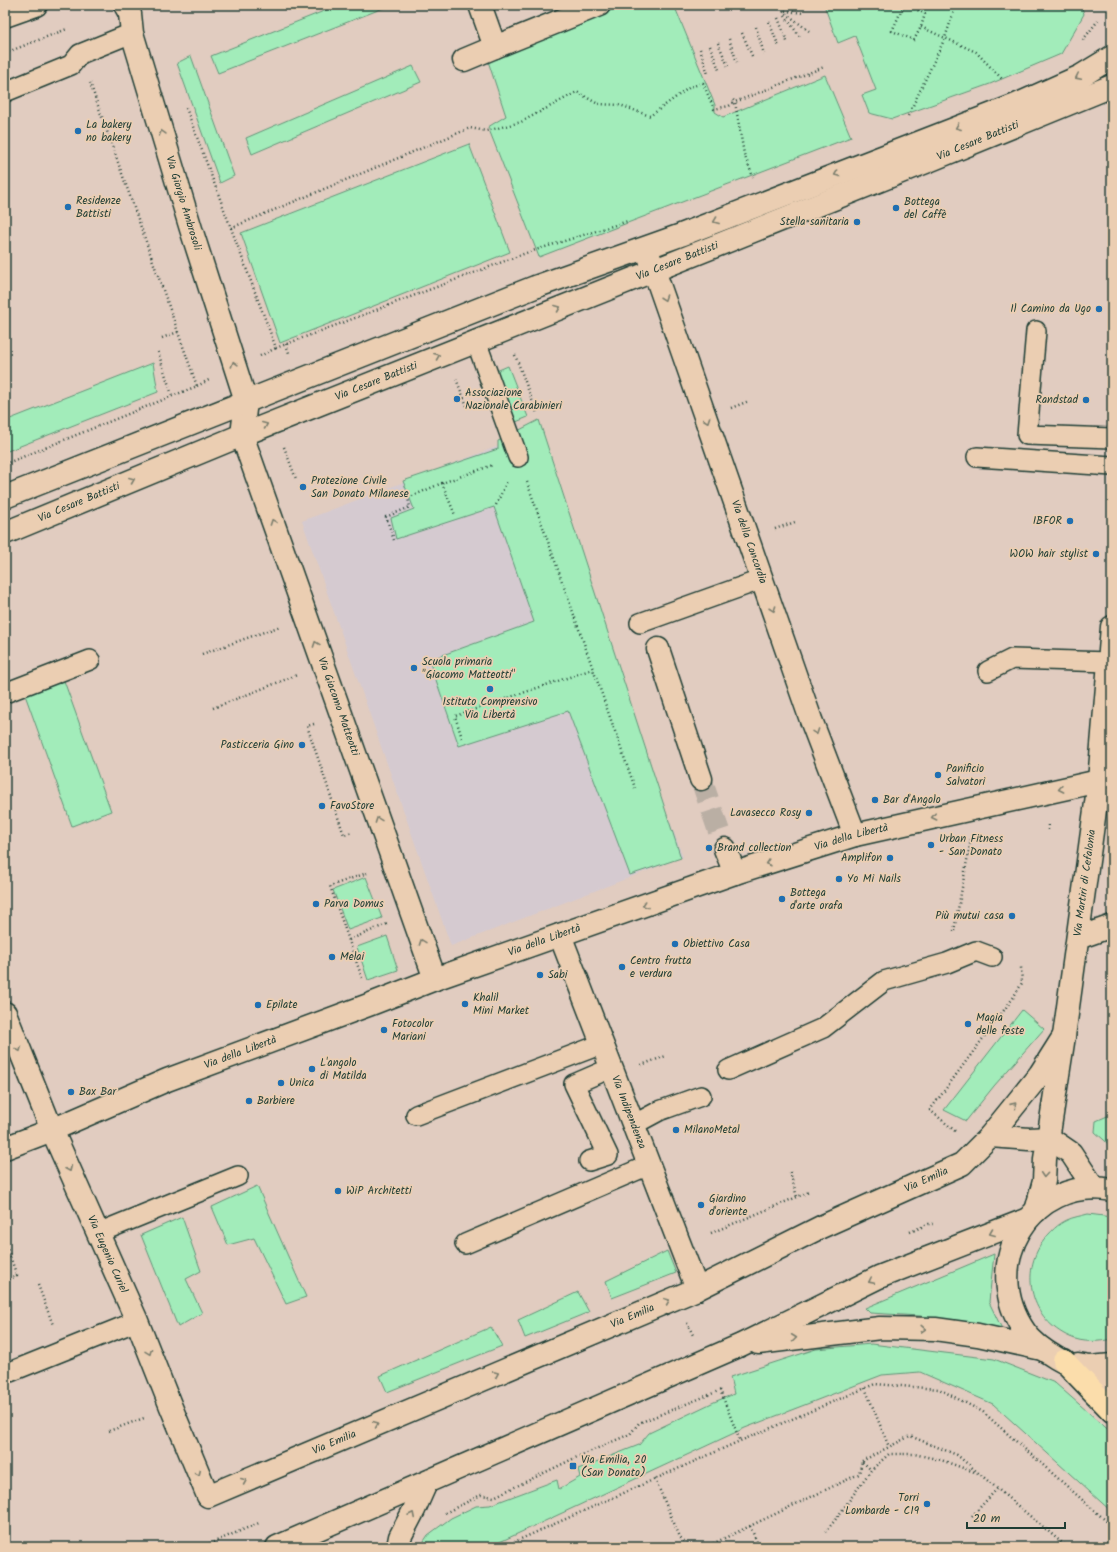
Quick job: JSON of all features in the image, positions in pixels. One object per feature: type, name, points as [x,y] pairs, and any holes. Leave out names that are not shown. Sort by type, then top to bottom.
[{"type":"highway","points":[[1064,1361],[1112,1411]]},
{"type":"street","points":[[5,16],[36,5]]},
{"type":"street","name":"Via Giorgio Ambrosoli","points":[[125,5],[130,14],[132,33],[191,229],[246,401]]},
{"type":"street","points":[[480,5],[495,48]]},
{"type":"street","points":[[464,60],[599,5]]},
{"type":"street","name":"Via Cesare Battisti","points":[[5,497],[535,287],[646,248],[1016,104],[1081,76],[1112,57]]},
{"type":"street","name":"Via Cesare Battisti","points":[[5,533],[242,435],[917,166],[1112,86]]},
{"type":"street","name":"Via della Concordia","points":[[646,248],[811,720],[855,835]]},
{"type":"street","points":[[242,435],[246,401]]},
{"type":"street","name":"Via Giacomo Matteotti","points":[[242,435],[435,979]]},
{"type":"street","name":"Via Martiri di Cefalonia","points":[[1032,1215],[1044,1181],[1045,1159],[1078,938],[1085,875],[1099,781],[1112,627]]},
{"type":"street","points":[[658,649],[701,779]]},
{"type":"street","name":"Via della Libertà","points":[[5,1148],[52,1130],[167,1080],[435,979],[735,873],[855,835],[1099,781]]},
{"type":"street","points":[[725,849],[735,873]]},
{"type":"street","points":[[1078,938],[1112,926]]},
{"type":"street","name":"Via Indipendenza","points":[[560,935],[697,1289]]},
{"type":"street","name":"Via Eugenio Curiel","points":[[5,1013],[52,1130],[137,1321],[171,1408],[208,1496]]},
{"type":"street","name":"Via Emilia","points":[[208,1496],[697,1289],[821,1227],[962,1164],[990,1136],[1040,1074],[1064,1036]]},
{"type":"street","points":[[990,1136],[1029,1139],[1049,1138],[1071,1153],[1103,1189]]},
{"type":"street","points":[[1103,1189],[1078,1190],[1063,1194],[1048,1202],[1032,1215],[1015,1238],[1007,1264],[1006,1281],[1014,1314],[1025,1333],[1042,1349],[1112,1385]]},
{"type":"street","points":[[291,1545],[426,1483],[741,1345],[880,1277],[1032,1215]]},
{"type":"street","points":[[741,1345],[880,1328],[936,1329],[978,1335],[1042,1349]]},
{"type":"street","points":[[1064,1361],[1090,1367],[1112,1365]]},
{"type":"street","points":[[398,1547],[400,1537],[426,1483]]},
{"type":"lane","points":[[5,92],[70,65],[80,54],[132,33]]},
{"type":"lane","points":[[1036,331],[1027,435],[1112,438]]},
{"type":"lane","points":[[476,341],[518,457]]},
{"type":"lane","points":[[977,457],[1112,466]]},
{"type":"lane","points":[[640,623],[762,579]]},
{"type":"lane","points":[[988,671],[1012,659],[1109,662]]},
{"type":"lane","points":[[5,693],[90,660]]},
{"type":"lane","points":[[728,1070],[823,1028],[884,981],[947,962],[976,951],[992,957]]},
{"type":"lane","points":[[416,1115],[602,1044]]},
{"type":"lane","points":[[589,1160],[608,1156],[574,1084],[611,1068]]},
{"type":"lane","points":[[633,1125],[659,1111],[701,1096]]},
{"type":"lane","points":[[465,1244],[649,1165]]},
{"type":"lane","points":[[98,1234],[238,1176]]},
{"type":"lane","points":[[5,1374],[137,1321]]},
{"type":"path","points":[[904,5],[912,6],[925,14],[921,27],[914,40],[892,31],[904,5]]},
{"type":"path","points":[[896,151],[901,131],[945,38],[956,5]]},
{"type":"path","points":[[804,13],[783,11],[809,31]]},
{"type":"path","points":[[785,16],[800,37]]},
{"type":"path","points":[[778,18],[788,44]]},
{"type":"path","points":[[769,22],[779,48]]},
{"type":"path","points":[[5,53],[71,27]]},
{"type":"path","points":[[756,27],[764,54]]},
{"type":"path","points":[[921,27],[976,52],[1002,78],[1016,104]]},
{"type":"path","points":[[742,33],[753,58]]},
{"type":"path","points":[[729,39],[737,62]]},
{"type":"path","points":[[718,43],[728,66]]},
{"type":"path","points":[[710,46],[719,70]]},
{"type":"path","points":[[700,49],[708,74]]},
{"type":"path","points":[[5,464],[197,386],[80,54]]},
{"type":"path","points":[[231,228],[470,128],[486,131],[521,122],[577,92],[598,104],[620,105],[650,116],[690,87],[703,83],[714,109],[730,106],[734,101],[824,67]]},
{"type":"path","points":[[734,101],[744,154],[755,182],[752,207]]},
{"type":"path","points":[[186,106],[276,348],[526,253],[634,220]]},
{"type":"path","points":[[162,338],[178,332]]},
{"type":"path","points":[[513,351],[537,413]]},
{"type":"path","points":[[158,352],[172,395]]},
{"type":"path","points":[[459,387],[466,406]]},
{"type":"path","points":[[282,440],[296,479]]},
{"type":"path","points":[[394,540],[386,517],[410,507],[408,498],[442,483],[518,457],[635,788]]},
{"type":"path","points":[[442,483],[455,515]]},
{"type":"path","points":[[774,530],[796,522]]},
{"type":"path","points":[[202,654],[283,625]]},
{"type":"path","points":[[462,738],[455,716],[593,669]]},
{"type":"path","points":[[213,708],[300,674]]},
{"type":"path","points":[[314,724],[307,726],[344,835],[351,833]]},
{"type":"path","points":[[947,962],[973,832]]},
{"type":"path","points":[[371,871],[330,886],[371,1004]]},
{"type":"path","points":[[348,940],[389,923]]},
{"type":"path","points":[[960,1134],[930,1110],[1022,984],[1021,967]]},
{"type":"path","points":[[790,1172],[797,1197]]},
{"type":"path","points":[[711,1233],[809,1192]]},
{"type":"path","points":[[5,1242],[17,1276],[5,1281]]},
{"type":"path","points":[[38,1285],[62,1351]]},
{"type":"path","points":[[503,1547],[740,1441],[875,1384],[939,1390],[983,1412],[1112,1526]]},
{"type":"path","points":[[865,1388],[889,1447]]},
{"type":"path","points":[[441,1515],[481,1495],[494,1497],[575,1458],[630,1434],[639,1423],[720,1390],[740,1441]]},
{"type":"path","points":[[109,1431],[171,1408]]},
{"type":"path","points":[[706,1547],[859,1474],[862,1461],[910,1436],[957,1455],[1067,1547]]},
{"type":"path","points":[[825,1532],[871,1470],[889,1454],[914,1454],[941,1460],[979,1474]]},
{"type":"path","points":[[862,1461],[871,1470]]},
{"type":"path","points":[[655,1479],[680,1537],[690,1547]]},
{"type":"path","points":[[972,1516],[997,1489]]},
{"type":"path","points":[[750,1526],[759,1547]]},
{"type":"shaded area","name":"Istituto Comprensivo Via Libertà","points":[[525,436],[683,857],[451,946],[302,521]]},
{"type":"green space","points":[[339,5],[391,5],[218,73],[211,56]]},
{"type":"green space","points":[[624,5],[674,5],[715,105],[715,112],[723,117],[825,75],[851,137],[539,257],[488,127],[506,116],[488,61]]},
{"type":"green space","points":[[824,5],[1081,5],[1084,14],[1061,54],[990,84],[892,119],[869,113],[862,95],[876,90],[855,36],[838,43]]},
{"type":"green space","points":[[191,56],[234,176],[220,183],[177,63]]},
{"type":"green space","points":[[413,66],[421,82],[252,154],[246,138]]},
{"type":"green space","points":[[469,144],[510,252],[280,343],[241,233]]},
{"type":"green space","points":[[153,363],[158,392],[5,452],[5,421]]},
{"type":"green space","points":[[508,366],[528,417],[516,422],[494,372]]},
{"type":"green space","points":[[539,420],[681,858],[630,875],[568,711],[459,746],[429,660],[534,622],[494,507],[396,539],[391,518],[414,509],[403,481],[498,449],[498,441]]},
{"type":"green space","points":[[63,678],[111,811],[72,826],[24,692]]},
{"type":"green space","points":[[366,877],[382,918],[348,930],[333,890]]},
{"type":"green space","points":[[387,936],[398,970],[368,980],[357,947]]},
{"type":"green space","points":[[1022,1010],[1044,1029],[994,1086],[966,1121],[944,1110]]},
{"type":"green space","points":[[1112,1114],[1112,1147],[1095,1132],[1096,1121]]},
{"type":"green space","points":[[257,1186],[306,1297],[286,1304],[254,1238],[228,1245],[212,1207]]},
{"type":"green space","points":[[1088,1214],[1112,1217],[1112,1339],[1085,1341],[1070,1337],[1057,1329],[1046,1319],[1038,1308],[1033,1294],[1031,1281],[1032,1267],[1036,1253],[1044,1240],[1057,1226],[1072,1218]]},
{"type":"green space","points":[[182,1217],[201,1271],[186,1279],[202,1313],[178,1327],[141,1235]]},
{"type":"green space","points":[[667,1251],[676,1273],[612,1298],[606,1281]]},
{"type":"green space","points":[[994,1254],[989,1302],[1003,1331],[920,1316],[870,1313],[865,1308]]},
{"type":"green space","points":[[578,1292],[589,1312],[525,1338],[518,1320]]},
{"type":"green space","points":[[491,1327],[502,1346],[387,1392],[380,1376]]},
{"type":"green space","points":[[871,1344],[994,1359],[1055,1383],[1112,1433],[1112,1512],[993,1404],[920,1372],[882,1375],[745,1428],[489,1547],[420,1547],[428,1535],[451,1518],[476,1506],[490,1505],[557,1480],[559,1489],[580,1477],[578,1469],[639,1445],[649,1433],[734,1394],[730,1377],[816,1349]]},
{"type":"tunnel","points":[[701,779],[725,849]]},
{"type":"place","name":"La bakery no bakery","points":[[78,131]]},
{"type":"place","name":"Residenze Battisti","points":[[68,207]]},
{"type":"place","name":"Bottega del Caffè","points":[[896,208]]},
{"type":"place","name":"Stella sanitaria","points":[[857,222]]},
{"type":"place","name":"Il Camino da Ugo","points":[[1099,309]]},
{"type":"place","name":"Associazione Nazionale Carabinieri","points":[[457,399]]},
{"type":"place","name":"Randstad","points":[[1086,400]]},
{"type":"place","name":"Protezione Civile San Donato Milanese","points":[[303,487]]},
{"type":"place","name":"IBFOR","points":[[1070,521]]},
{"type":"place","name":"WOW hair stylist","points":[[1096,554]]},
{"type":"place","name":"Scuola primaria \"Giacomo Matteotti\"","points":[[414,668]]},
{"type":"place","name":"Istituto Comprensivo Via Libertà","points":[[490,689]]},
{"type":"place","name":"Pasticceria Gino","points":[[302,745]]},
{"type":"place","name":"Panificio Salvatori","points":[[938,775]]},
{"type":"place","name":"Bar d'Angolo","points":[[875,800]]},
{"type":"place","name":"FavoStore","points":[[322,806]]},
{"type":"place","name":"Lavasecco Rosy","points":[[809,813]]},
{"type":"place","name":"Urban Fitness - San Donato","points":[[931,845]]},
{"type":"place","name":"Brand collection","points":[[709,848]]},
{"type":"place","name":"Amplifon","points":[[890,858]]},
{"type":"place","name":"Yo Mi Nails","points":[[839,879]]},
{"type":"place","name":"Bottega d'arte orafa","points":[[782,899]]},
{"type":"place","name":"Parva Domus","points":[[316,904]]},
{"type":"place","name":"Più mutui casa","points":[[1012,916]]},
{"type":"place","name":"Obiettivo Casa","points":[[675,944]]},
{"type":"place","name":"Melai","points":[[332,957]]},
{"type":"place","name":"Centro frutta e verdura","points":[[622,967]]},
{"type":"place","name":"Sabi","points":[[540,975]]},
{"type":"place","name":"Khalil Mini Market","points":[[465,1004]]},
{"type":"place","name":"Epilate","points":[[258,1005]]},
{"type":"place","name":"Magia delle feste","points":[[968,1024]]},
{"type":"place","name":"Fotocolor Mariani","points":[[384,1030]]},
{"type":"place","name":"L'angolo di Matilda","points":[[312,1069]]},
{"type":"place","name":"Unica","points":[[281,1083]]},
{"type":"place","name":"Bax Bar","points":[[71,1092]]},
{"type":"place","name":"Barbiere","points":[[249,1101]]},
{"type":"place","name":"MilanoMetal","points":[[676,1130]]},
{"type":"place","name":"WiP Architetti","points":[[338,1191]]},
{"type":"place","name":"Giardino d'oriente","points":[[701,1205]]},
{"type":"place","name":"Via Emilia, 20 (San Donato)","points":[[573,1466]]},
{"type":"place","name":"Torri Lombarde - C19","points":[[927,1504]]}]
